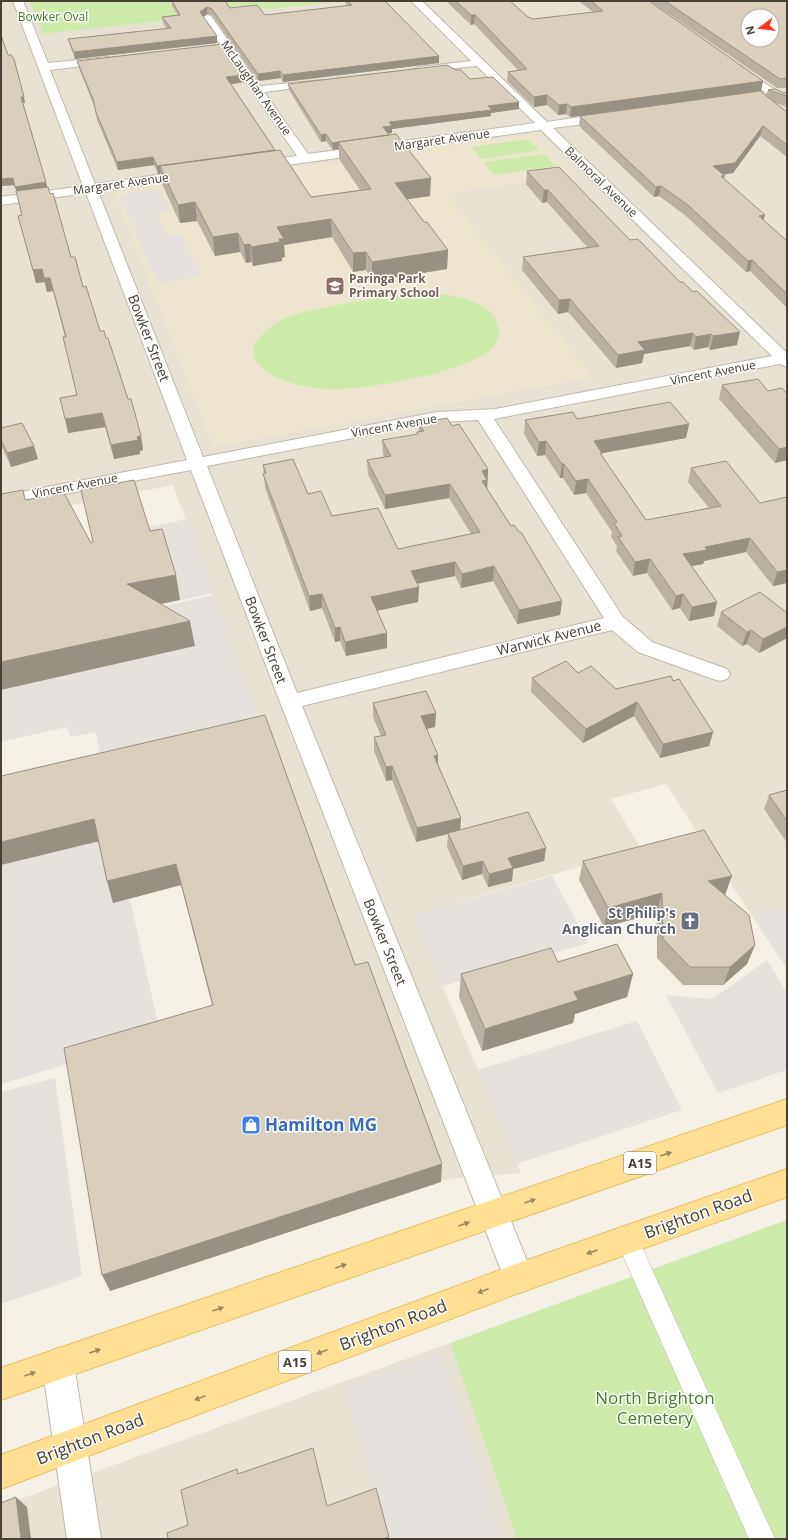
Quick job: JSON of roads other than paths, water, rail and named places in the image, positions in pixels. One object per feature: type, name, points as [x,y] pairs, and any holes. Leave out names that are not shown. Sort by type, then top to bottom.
[{"type":"main road","name":"A15","points":[[1,1384],[787,1112]]},
{"type":"main road","name":"Brighton Road","points":[[1,1472],[519,1278],[787,1183]]},
{"type":"street","name":"Bowker Street","points":[[18,1],[290,702],[519,1278]]},
{"type":"street","name":"Balmoral Avenue","points":[[416,1],[786,360]]},
{"type":"street","name":"McLaughlan Avenue","points":[[207,18],[305,159]]},
{"type":"street","points":[[211,48],[226,46]]},
{"type":"street","points":[[44,67],[115,59]]},
{"type":"street","points":[[407,71],[479,63]]},
{"type":"street","points":[[731,63],[787,103]]},
{"type":"street","points":[[257,90],[328,81]]},
{"type":"street","points":[[760,96],[787,92]]},
{"type":"street","name":"Margaret Avenue","points":[[242,168],[621,115]]},
{"type":"street","name":"Margaret Avenue","points":[[1,201],[203,173]]},
{"type":"street","name":"Vincent Avenue","points":[[1,501],[197,462],[437,418],[495,414],[786,360]]},
{"type":"street","name":"Warwick Avenue","points":[[290,702],[616,622],[483,415]]},
{"type":"street","points":[[616,622],[645,647],[720,674]]},
{"type":"street","points":[[58,1364],[72,1446],[84,1539]]},
{"type":"lane","points":[[627,1240],[762,1539]]},
{"type":"place","name":"Paringa Park Primary School","points":[[335,286]]},
{"type":"place","name":"St Philip's Anglican Church","points":[[690,921]]},
{"type":"place","name":"Hamilton MG","points":[[251,1125]]},
{"type":"park label","name":"Bowker Oval","points":[[53,17]]},
{"type":"park label","name":"North Brighton Cemetery","points":[[655,1408]]}]
